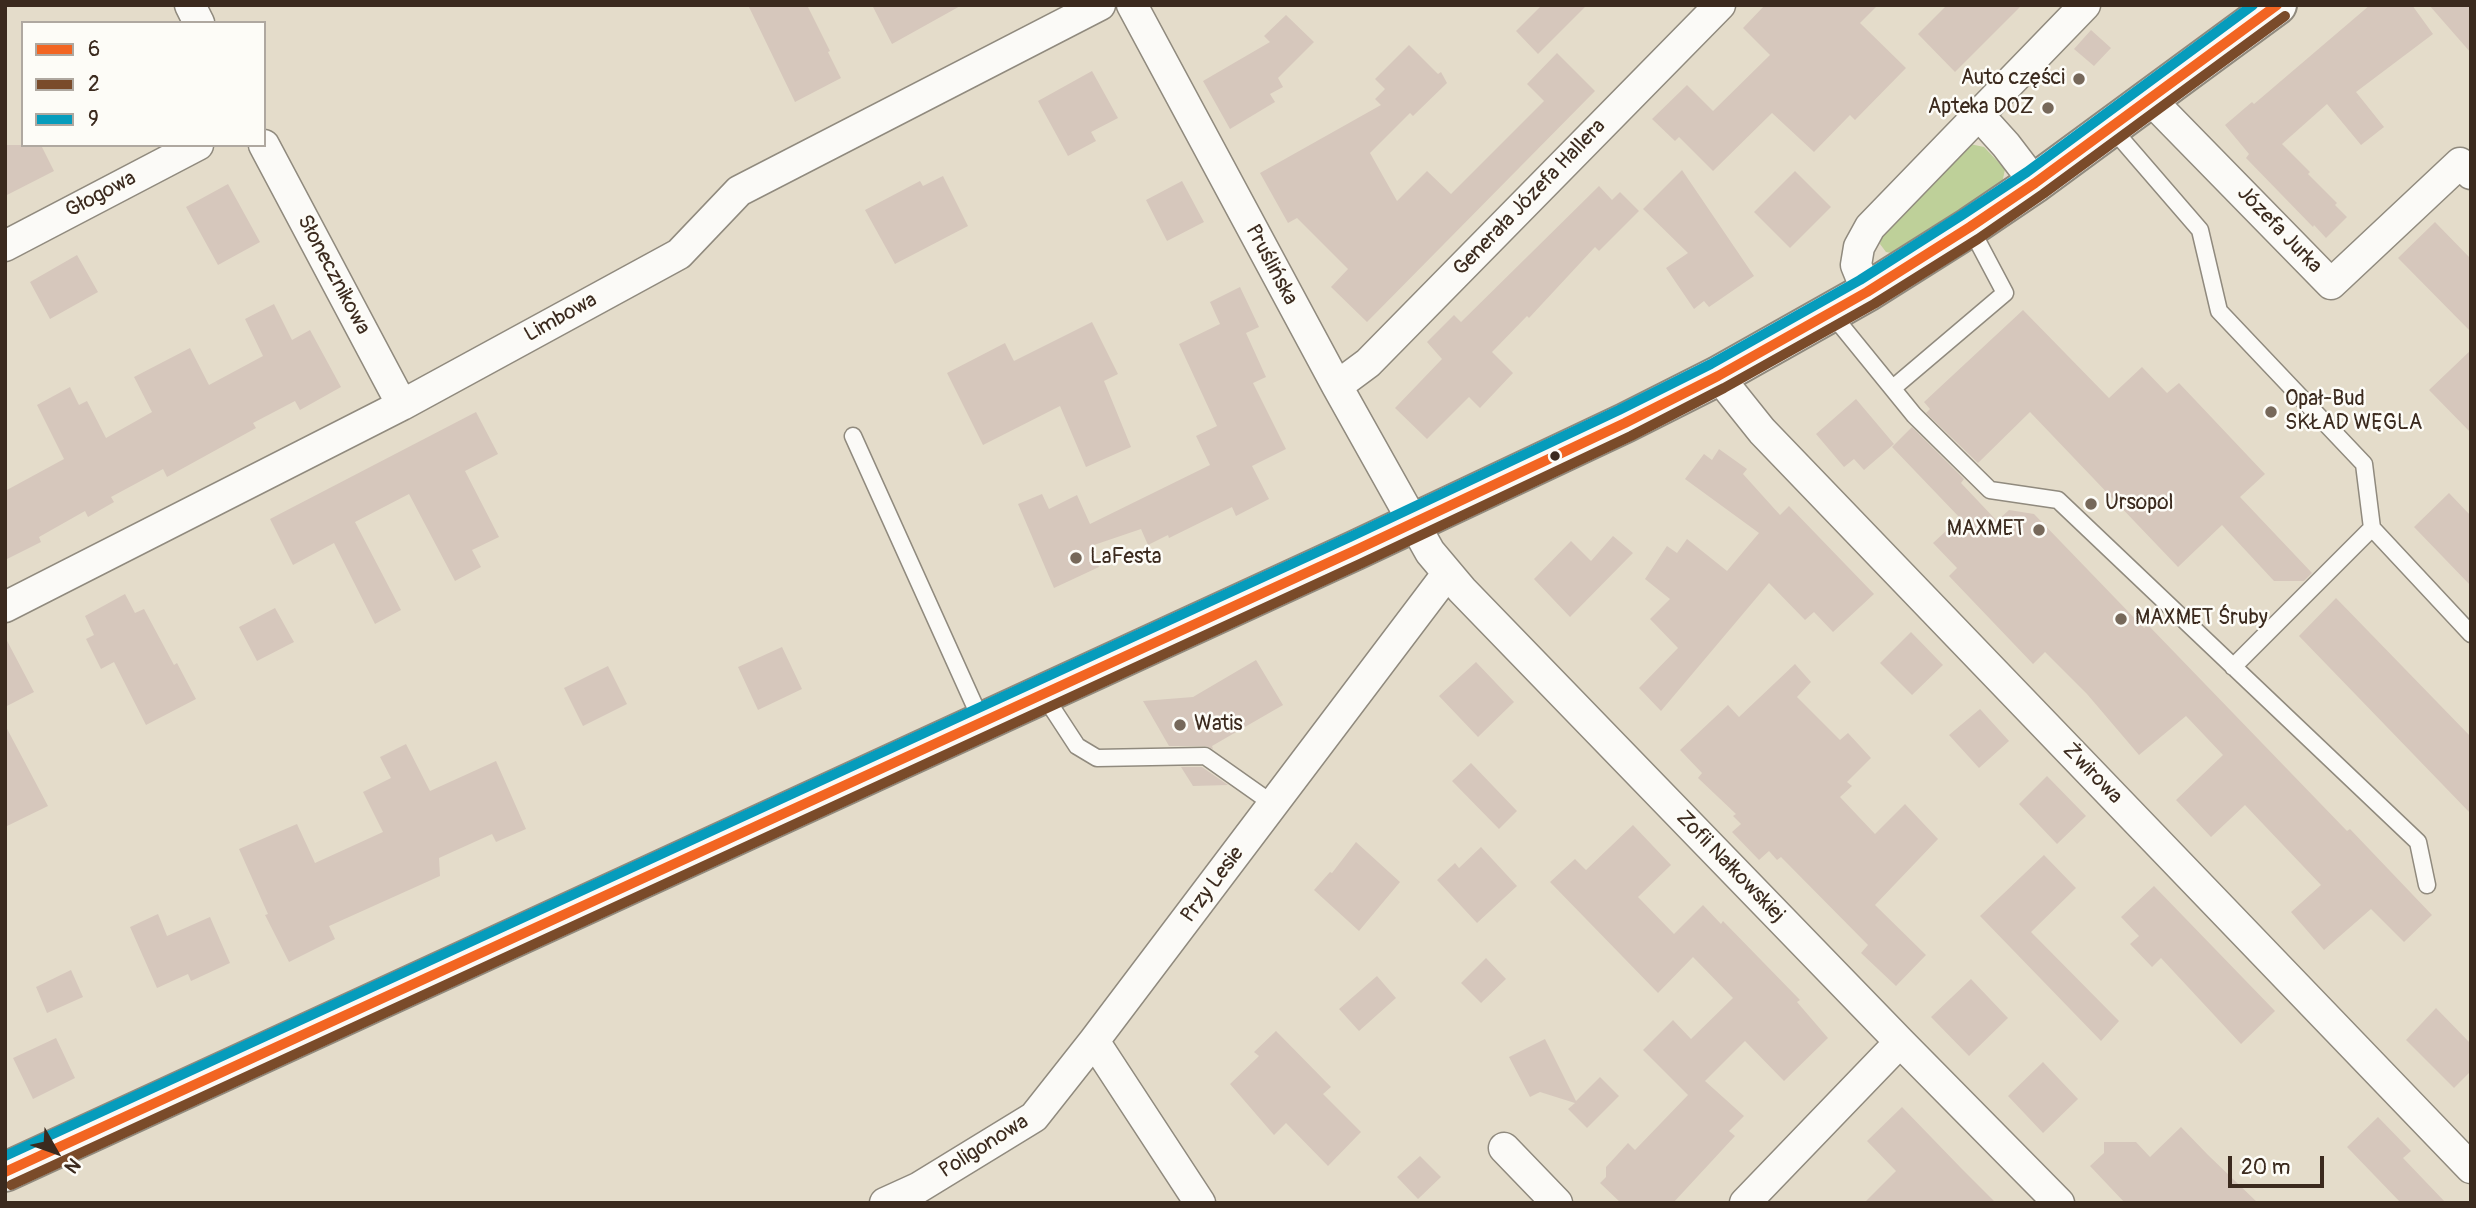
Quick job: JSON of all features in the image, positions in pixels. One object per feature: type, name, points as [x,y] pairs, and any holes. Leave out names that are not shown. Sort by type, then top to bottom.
[{"type":"street","points":[[190,5],[198,21]]},
{"type":"street","name":"Limbowa","points":[[5,607],[401,405],[679,254],[739,191],[1100,5]]},
{"type":"street","name":"Pruślińska","points":[[1132,5],[1412,523]]},
{"type":"street","name":"Generała Józefa Hallera","points":[[1337,386],[1368,363],[1720,5]]},
{"type":"street","points":[[1867,292],[1856,265],[1859,247],[1870,227],[2085,5]]},
{"type":"street","points":[[5,1172],[1412,523],[1718,376],[1867,292],[1970,227],[2035,183],[2277,5]]},
{"type":"street","name":"Józefa Jurka","points":[[2150,99],[2332,284],[2460,163],[2471,174]]},
{"type":"street","points":[[1978,114],[2035,183]]},
{"type":"street","name":"Głogowa","points":[[5,246],[194,147]]},
{"type":"street","name":"Słonecznikowa","points":[[265,147],[401,405]]},
{"type":"street","name":"Żwirowa","points":[[1718,376],[1762,431],[2471,1168]]},
{"type":"street","name":"Zofii Nałkowskiej","points":[[1412,523],[1447,574],[2059,1203]]},
{"type":"street","name":"Przy Lesie","points":[[1094,1041],[1447,574]]},
{"type":"street","points":[[1094,1041],[1200,1203]]},
{"type":"street","name":"Poligonowa","points":[[885,1203],[918,1188],[1034,1117],[1094,1041]]},
{"type":"street","points":[[1745,1203],[1900,1042]]},
{"type":"street","points":[[1504,1149],[1557,1203]]},
{"type":"lane","points":[[2111,127],[2200,230],[2219,310],[2364,464],[2372,528],[2471,634]]},
{"type":"lane","points":[[1893,388],[2005,293],[1970,227]]},
{"type":"lane","points":[[1831,313],[1914,415],[1990,490],[2058,500],[2418,842],[2427,884]]},
{"type":"lane","points":[[853,436],[982,722]]},
{"type":"lane","points":[[2233,667],[2372,528]]},
{"type":"lane","points":[[1043,694],[1077,746],[1097,758],[1205,756],[1273,804]]},
{"type":"green space","points":[[1970,144],[1984,147],[2005,169],[2002,184],[1896,254],[1886,252],[1880,244],[1882,234]]},
{"type":"building","points":[[748,5],[807,5],[841,78],[795,102]]},
{"type":"building","points":[[872,5],[962,5],[892,44]]},
{"type":"building","points":[[1542,5],[1587,5],[1538,54],[1516,31]]},
{"type":"building","points":[[1765,5],[1878,5],[1860,23],[1906,68],[1855,120],[1850,115],[1814,152],[1772,113],[1713,171],[1679,137],[1675,141],[1652,119],[1687,85],[1713,111],[1770,55],[1743,28]]},
{"type":"building","points":[[1947,5],[2022,5],[1955,72],[1918,34]]},
{"type":"building","points":[[2370,5],[2412,5],[2433,34],[2356,92],[2384,127],[2361,145],[2327,104],[2282,144],[2310,172],[2308,174],[2347,217],[2326,238],[2246,158],[2249,154],[2225,125],[2252,102],[2254,104]]},
{"type":"building","points":[[2429,5],[2471,5],[2471,53]]},
{"type":"building","points":[[1286,15],[1314,42],[1278,78],[1283,87],[1270,94],[1275,102],[1230,129],[1203,81],[1270,42],[1264,36]]},
{"type":"building","points":[[2091,30],[2111,48],[2094,66],[2074,49]]},
{"type":"building","points":[[1409,45],[1438,74],[1441,72],[1447,83],[1413,116],[1410,113],[1370,153],[1397,201],[1427,171],[1451,194],[1544,101],[1527,84],[1557,53],[1595,91],[1367,322],[1331,287],[1348,269],[1297,218],[1288,223],[1260,173],[1381,105],[1375,99],[1385,89],[1375,79]]},
{"type":"building","points":[[1092,71],[1118,118],[1091,132],[1096,141],[1068,156],[1038,101]]},
{"type":"building","points":[[5,145],[42,147],[54,171],[5,196]]},
{"type":"building","points":[[1682,170],[1754,276],[1709,307],[1704,301],[1694,309],[1666,268],[1688,253],[1643,209]]},
{"type":"building","points":[[1795,171],[1831,207],[1790,248],[1754,212]]},
{"type":"building","points":[[943,176],[968,226],[895,264],[865,210],[920,181],[923,186]]},
{"type":"building","points":[[1182,181],[1204,222],[1167,241],[1146,200]]},
{"type":"building","points":[[228,184],[260,242],[218,265],[186,207]]},
{"type":"building","points":[[1599,186],[1612,200],[1620,192],[1639,211],[1599,251],[1595,247],[1529,318],[1527,316],[1492,352],[1513,373],[1480,408],[1469,397],[1427,439],[1395,408],[1442,359],[1427,342],[1454,315],[1461,322]]},
{"type":"building","points":[[2435,222],[2471,259],[2471,332],[2398,258]]},
{"type":"building","points":[[77,255],[98,292],[50,319],[30,282]]},
{"type":"building","points":[[1240,287],[1259,327],[1246,333],[1266,377],[1253,383],[1286,449],[1252,466],[1269,499],[1236,516],[1232,507],[1169,538],[1168,535],[1148,545],[1141,529],[1091,546],[1099,567],[1054,588],[1018,504],[1042,494],[1049,509],[1077,495],[1090,524],[1210,465],[1196,436],[1217,426],[1179,344],[1220,324],[1210,302]]},
{"type":"building","points":[[274,304],[292,340],[310,330],[341,387],[300,410],[295,401],[253,423],[256,428],[167,477],[163,469],[111,497],[114,502],[88,517],[85,511],[39,537],[41,542],[5,560],[5,491],[64,459],[37,405],[70,387],[79,405],[87,401],[106,438],[152,412],[134,377],[190,348],[209,385],[263,356],[245,319]]},
{"type":"building","points":[[2023,310],[2109,398],[2142,367],[2167,393],[2179,383],[2265,474],[2240,497],[2312,573],[2304,581],[2274,581],[2222,525],[2178,567],[2030,412],[1978,463],[1926,413],[1930,409],[1924,402]]},
{"type":"building","points":[[1092,322],[1118,374],[1104,381],[1131,447],[1086,467],[1060,406],[983,445],[947,373],[1005,343],[1014,361]]},
{"type":"building","points":[[2471,350],[2471,433],[2429,390]]},
{"type":"building","points":[[1856,399],[1894,444],[1864,470],[1854,459],[1844,467],[1816,434]]},
{"type":"building","points":[[476,412],[498,454],[465,471],[499,537],[472,550],[481,567],[455,581],[409,494],[355,522],[401,610],[375,624],[334,543],[293,565],[270,519]]},
{"type":"building","points":[[1912,427],[1964,479],[1961,483],[1997,521],[2009,510],[2034,514],[2144,628],[2148,625],[2432,915],[2404,942],[2371,909],[2324,950],[2291,912],[2321,885],[2245,805],[2211,837],[2176,800],[2223,755],[2186,716],[2139,755],[2087,694],[2045,652],[2033,664],[1949,576],[1957,568],[1933,543],[1960,518],[1892,447]]},
{"type":"building","points":[[1719,449],[1747,469],[1743,474],[1780,515],[1789,506],[1874,594],[1833,632],[1814,612],[1805,620],[1769,583],[1661,711],[1639,688],[1678,648],[1650,619],[1670,599],[1645,579],[1667,546],[1677,553],[1687,539],[1727,571],[1759,533],[1685,479],[1704,454],[1712,460]]},
{"type":"building","points":[[2449,493],[2471,516],[2471,586],[2414,527]]},
{"type":"building","points":[[1613,536],[1633,553],[1570,617],[1534,579],[1571,541],[1591,561]]},
{"type":"building","points":[[125,594],[135,613],[144,609],[196,699],[146,725],[114,662],[101,669],[86,639],[94,635],[85,616]]},
{"type":"building","points":[[2336,598],[2471,737],[2471,814],[2299,636]]},
{"type":"building","points":[[275,608],[294,642],[257,661],[239,627]]},
{"type":"building","points":[[1911,632],[1943,665],[1912,695],[1880,663]]},
{"type":"building","points":[[5,637],[34,692],[5,707]]},
{"type":"building","points":[[782,647],[802,689],[758,710],[738,667]]},
{"type":"building","points":[[1256,660],[1283,705],[1212,746],[1213,749],[1205,746],[1169,746],[1143,701],[1193,697]]},
{"type":"building","points":[[1476,662],[1514,702],[1478,737],[1439,696]]},
{"type":"building","points":[[1795,664],[1811,682],[1797,697],[1840,740],[1848,733],[1871,758],[1847,782],[1852,786],[1840,797],[1875,834],[1905,804],[1938,839],[1875,905],[1926,955],[1896,986],[1861,953],[1868,945],[1781,857],[1777,860],[1769,851],[1759,860],[1732,832],[1741,824],[1733,816],[1736,814],[1698,778],[1702,773],[1680,750],[1728,705],[1739,717]]},
{"type":"building","points":[[608,666],[627,704],[583,726],[564,688]]},
{"type":"building","points":[[1980,709],[2009,741],[1979,768],[1949,735]]},
{"type":"building","points":[[5,725],[48,806],[5,827]]},
{"type":"building","points":[[406,744],[430,791],[496,761],[526,829],[496,842],[492,834],[439,858],[440,876],[329,926],[335,939],[289,962],[265,915],[268,914],[239,849],[297,824],[315,863],[383,832],[363,792],[391,778],[380,757]]},
{"type":"building","points":[[1471,763],[1517,811],[1499,829],[1452,781]]},
{"type":"building","points":[[1181,767],[1202,767],[1228,785],[1193,786]]},
{"type":"building","points":[[2047,776],[2086,816],[2057,844],[2019,804]]},
{"type":"building","points":[[1633,825],[1671,865],[1638,897],[1674,934],[1703,905],[1721,924],[1723,921],[1800,1000],[1797,1002],[1828,1038],[1784,1081],[1745,1041],[1705,1081],[1744,1116],[1729,1131],[1735,1136],[1673,1203],[1621,1203],[1600,1183],[1606,1177],[1606,1167],[1628,1143],[1635,1150],[1688,1095],[1643,1050],[1673,1020],[1691,1039],[1733,998],[1693,957],[1658,993],[1550,882],[1575,859],[1586,870]]},
{"type":"building","points":[[1356,842],[1400,882],[1359,931],[1314,890],[1330,872],[1332,873]]},
{"type":"building","points":[[1481,847],[1517,886],[1477,923],[1437,880],[1455,863],[1459,868]]},
{"type":"building","points":[[2044,855],[2076,888],[2031,932],[2119,1021],[2101,1041],[1980,916]]},
{"type":"building","points":[[2154,886],[2275,1011],[2241,1044],[2161,958],[2152,967],[2130,944],[2139,936],[2121,917]]},
{"type":"building","points":[[158,914],[167,936],[210,917],[230,963],[191,981],[188,974],[157,988],[130,927]]},
{"type":"building","points":[[1486,958],[1506,979],[1481,1003],[1461,983]]},
{"type":"building","points":[[71,970],[83,997],[47,1013],[36,987]]},
{"type":"building","points":[[1377,976],[1396,998],[1359,1031],[1339,1009]]},
{"type":"building","points":[[1971,979],[2008,1018],[1969,1056],[1931,1017]]},
{"type":"building","points":[[2436,1008],[2471,1044],[2471,1071],[2454,1088],[2406,1040]]},
{"type":"building","points":[[1276,1031],[1331,1087],[1323,1094],[1361,1132],[1328,1166],[1286,1123],[1274,1135],[1230,1084],[1259,1056],[1254,1052]]},
{"type":"building","points":[[56,1038],[75,1078],[33,1099],[13,1058]]},
{"type":"building","points":[[1545,1039],[1576,1101],[1600,1077],[1619,1096],[1587,1128],[1568,1109],[1575,1103],[1540,1092],[1530,1097],[1509,1057]]},
{"type":"building","points":[[2043,1062],[2078,1099],[2043,1133],[2008,1096]]},
{"type":"building","points":[[1902,1107],[1996,1203],[1864,1203],[1896,1171],[1867,1141]]},
{"type":"building","points":[[2378,1117],[2411,1151],[2403,1158],[2446,1203],[2401,1203],[2347,1147]]},
{"type":"building","points":[[2181,1127],[2258,1203],[2125,1203],[2090,1166],[2104,1153],[2104,1142],[2136,1142],[2150,1157]]},
{"type":"building","points":[[1420,1156],[1441,1177],[1418,1199],[1397,1177]]},
{"type":"transit line","name":"9","points":[[5,1156],[1350,537],[1711,364],[1860,280],[2027,172],[2253,5]]},
{"type":"transit line","name":"6","points":[[5,1172],[1356,550],[1718,376],[1867,292],[1970,227],[2035,183],[2277,5]]},
{"type":"transit line","name":"2","points":[[11,1185],[1362,563],[1631,436],[1724,388],[1874,304],[1978,239],[2285,16]]},
{"type":"place","name":"Auto części","points":[[2079,79]]},
{"type":"place","name":"Apteka DOZ","points":[[2048,108]]},
{"type":"place","name":"Opał-Bud SKŁAD WĘGLA","points":[[2271,412]]},
{"type":"place","name":"Ursopol","points":[[2091,504]]},
{"type":"place","name":"MAXMET","points":[[2039,530]]},
{"type":"place","name":"LaFesta","points":[[1076,558]]},
{"type":"place","name":"MAXMET Śruby","points":[[2121,619]]},
{"type":"place","name":"Watis","points":[[1180,725]]}]
